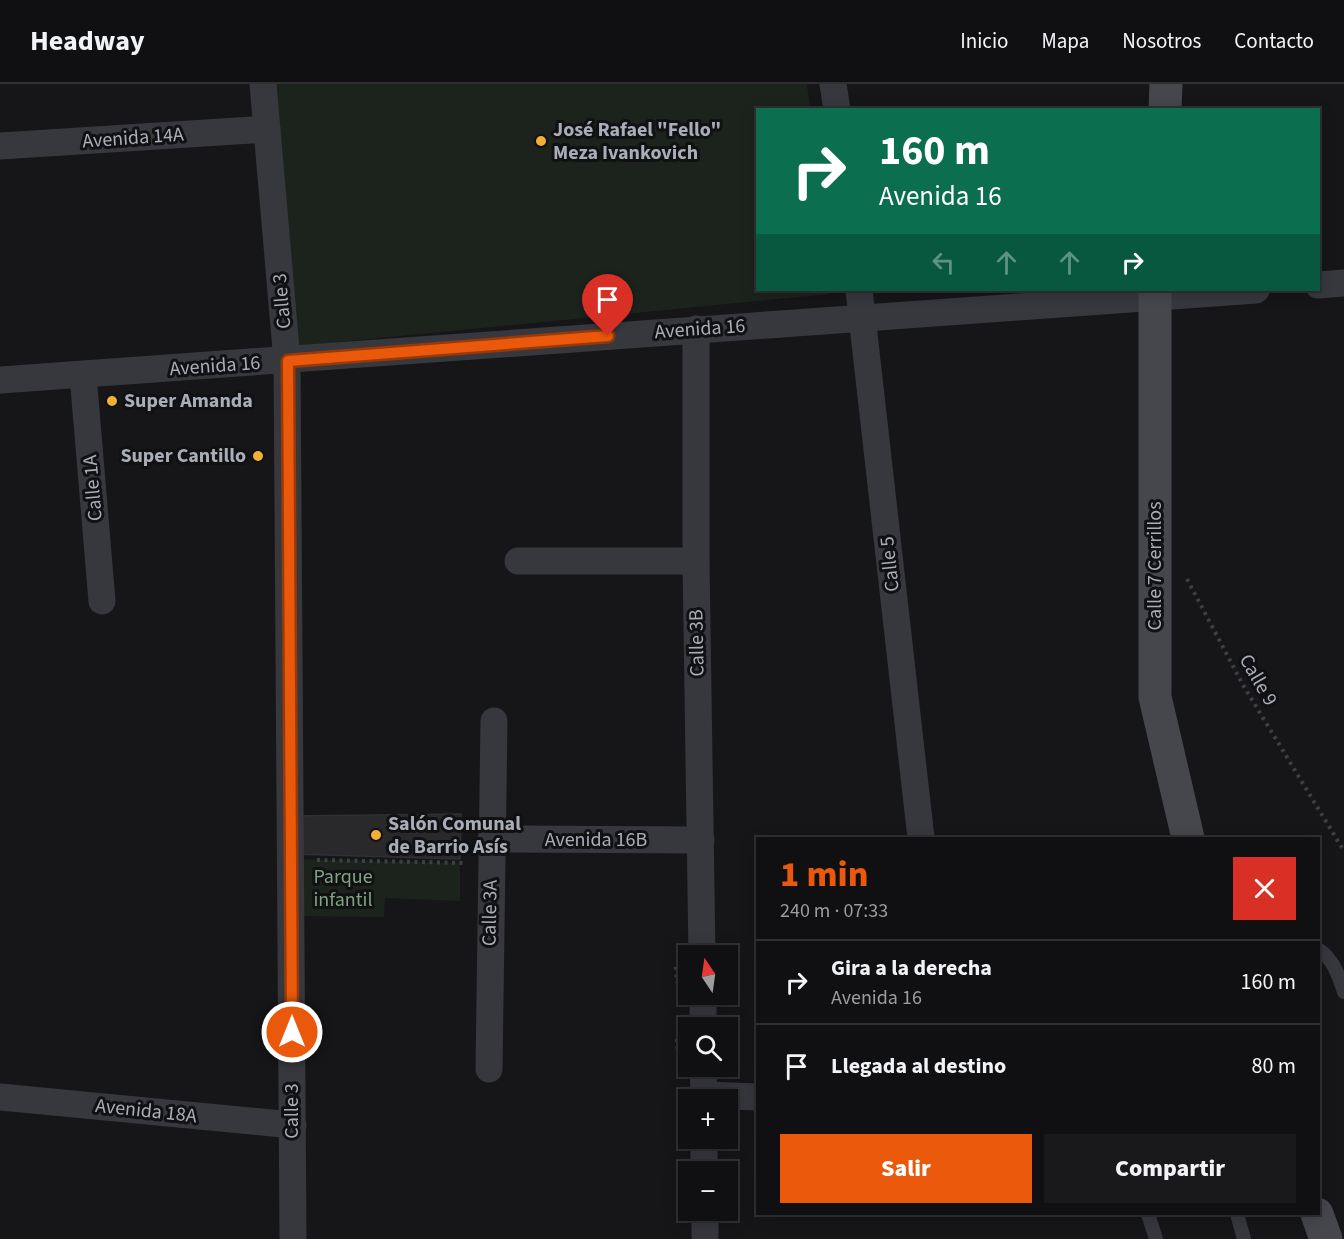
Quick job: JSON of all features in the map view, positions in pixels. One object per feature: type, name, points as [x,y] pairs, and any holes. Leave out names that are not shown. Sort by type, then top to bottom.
[{"type":"main road","points":[[1165,108],[1166,84]]},
{"type":"main road","name":"Calle 7 Cerrillos","points":[[1155,293],[1155,697],[1188,837]]},
{"type":"main road","points":[[1317,1215],[1326,1239]]},
{"type":"street","name":"Calle 3","points":[[262,84],[288,361],[293,1239]]},
{"type":"street","points":[[834,84],[837,108]]},
{"type":"street","name":"Avenida 14A","points":[[0,146],[267,129]]},
{"type":"street","points":[[1320,285],[1344,283]]},
{"type":"street","name":"Calle 5","points":[[859,291],[921,837]]},
{"type":"street","name":"Avenida 16","points":[[0,380],[862,318],[1155,293],[1222,291]]},
{"type":"street","name":"Calle 3B","points":[[696,330],[696,561],[702,945]]},
{"type":"street","name":"Calle 1A","points":[[83,375],[102,601]]},
{"type":"street","points":[[518,561],[696,561]]},
{"type":"street","name":"Calle 3A","points":[[489,1069],[494,721]]},
{"type":"street","name":"Avenida 16B","points":[[491,851],[701,840]]},
{"type":"street","name":"Avenida 18A","points":[[0,1097],[292,1125]]},
{"type":"street","points":[[738,1097],[756,1097]]},
{"type":"street","points":[[705,1221],[705,1239]]},
{"type":"lane","points":[[1320,950],[1335,965],[1344,992]]},
{"type":"lane","points":[[1148,1215],[1156,1239]]},
{"type":"lane","points":[[1237,1215],[1244,1239]]},
{"type":"path","name":"Calle 9","points":[[1182,570],[1243,686],[1344,851]]},
{"type":"path","points":[[291,859],[491,851]]},
{"type":"green space","points":[[275,84],[807,84],[810,108],[756,108],[756,291],[829,291],[829,294],[297,346]]},
{"type":"green space","name":"Parque infantil","points":[[291,859],[460,863],[460,901],[385,898],[384,917],[291,916]]},
{"type":"building","name":"Salón Comunal de Barrio Asís","points":[[461,814],[460,859],[291,854],[290,816]]},
{"type":"place","name":"José Rafael \"Fello\" Meza Ivankovich","points":[[541,141]]},
{"type":"place","name":"Super Amanda","points":[[112,401]]},
{"type":"place","name":"Super Cantillo","points":[[258,456]]},
{"type":"place","name":"Salón Comunal de Barrio Asís","points":[[376,835]]},
{"type":"route","points":[[292,1032],[288,361],[608,336]]}]
